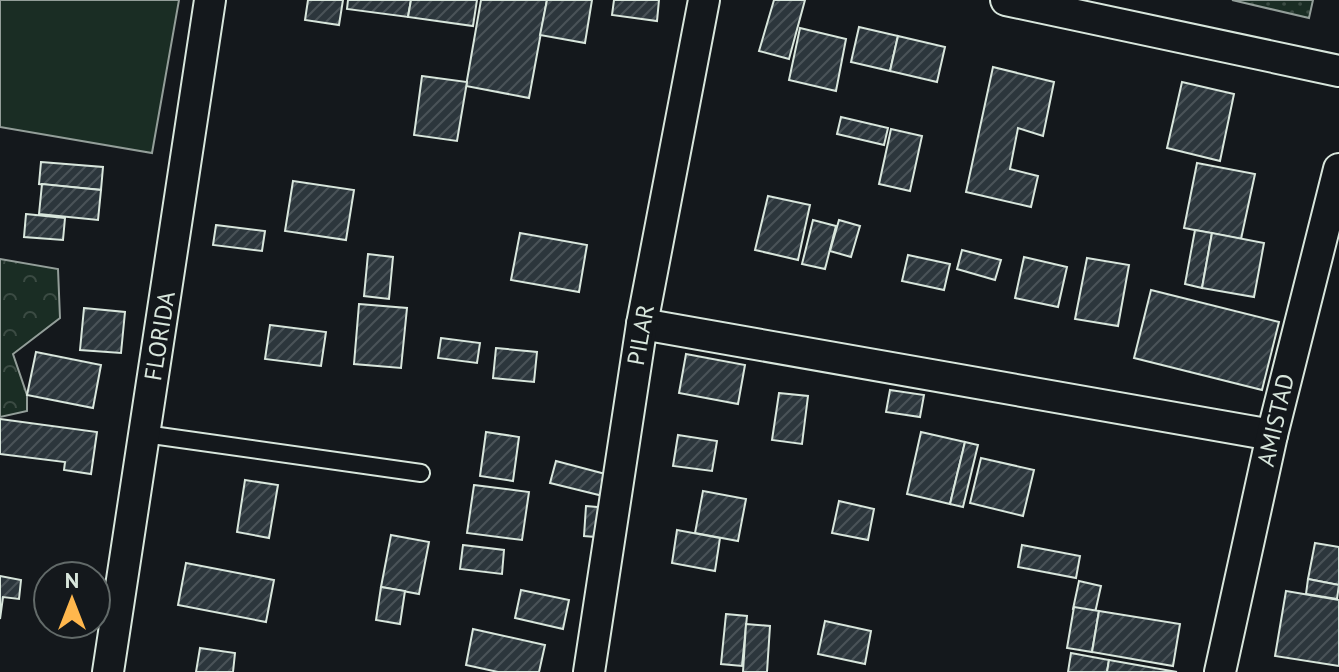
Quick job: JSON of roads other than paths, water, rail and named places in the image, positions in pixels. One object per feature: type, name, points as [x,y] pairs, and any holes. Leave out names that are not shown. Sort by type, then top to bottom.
[{"type":"street","name":"FLORIDA","points":[[108,672],[210,0]]},
{"type":"street","name":"PILAR","points":[[589,672],[642,324],[704,0]]},
{"type":"street","points":[[1014,1],[1339,71]]},
{"type":"street","name":"AMISTAD","points":[[1220,672],[1272,435],[1339,169]]},
{"type":"street","points":[[642,324],[1272,435]]},
{"type":"lane","points":[[145,434],[421,473]]}]
